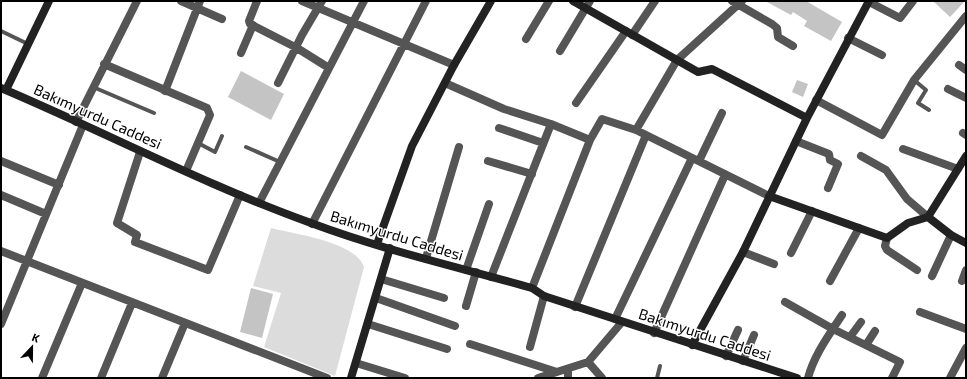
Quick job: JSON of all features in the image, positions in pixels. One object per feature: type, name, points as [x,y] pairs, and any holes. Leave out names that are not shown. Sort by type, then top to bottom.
[{"type":"street","points":[[4,89],[50,1]]},
{"type":"street","points":[[1,324],[59,184],[93,86],[137,1]]},
{"type":"street","points":[[181,1],[199,5],[222,19]]},
{"type":"street","points":[[257,1],[249,21],[253,25],[297,48],[329,68]]},
{"type":"street","points":[[302,1],[320,5],[353,22],[454,65]]},
{"type":"street","points":[[260,203],[364,1]]},
{"type":"street","points":[[312,224],[426,1]]},
{"type":"street","points":[[377,244],[412,146],[454,65],[491,1]]},
{"type":"street","points":[[526,39],[549,1]]},
{"type":"street","points":[[573,1],[698,72],[712,69],[807,118]]},
{"type":"street","points":[[560,51],[590,1]]},
{"type":"street","points":[[576,103],[655,1]]},
{"type":"street","points":[[692,345],[743,252],[816,100],[848,38],[869,2],[900,18],[913,1]]},
{"type":"street","points":[[636,130],[677,60],[737,2],[772,24],[777,28],[778,37],[793,46]]},
{"type":"street","points":[[165,91],[199,5]]},
{"type":"street","points":[[278,83],[297,48],[302,34],[320,5]]},
{"type":"street","points":[[816,100],[882,135],[914,80],[966,16]]},
{"type":"street","points":[[241,53],[253,25]]},
{"type":"street","points":[[848,38],[882,55]]},
{"type":"street","points":[[104,64],[207,108],[210,115],[186,171]]},
{"type":"street","points":[[959,65],[966,70]]},
{"type":"street","points":[[445,83],[504,109],[551,124],[590,140]]},
{"type":"street","points":[[948,88],[966,98]]},
{"type":"street","name":"Bakımyurdu Caddesi","points":[[4,89],[140,152],[312,224],[390,248],[532,288],[544,296],[575,307],[797,378]]},
{"type":"street","points":[[470,344],[557,372],[568,374],[588,362],[618,321],[695,159],[722,113]]},
{"type":"street","points":[[532,288],[590,140],[602,119],[636,130],[770,196],[886,238]]},
{"type":"street","points":[[491,277],[551,124]]},
{"type":"street","points":[[499,128],[544,143]]},
{"type":"street","points":[[575,307],[646,135]]},
{"type":"street","points":[[796,141],[829,154],[830,160],[838,164],[828,188]]},
{"type":"street","points":[[426,258],[459,147]]},
{"type":"street","points":[[903,149],[958,169]]},
{"type":"street","points":[[140,152],[117,223],[137,235],[135,242],[208,270],[240,195]]},
{"type":"street","points":[[862,156],[886,170],[907,200],[951,235],[966,243]]},
{"type":"street","points":[[917,270],[887,250],[885,246],[886,238],[908,223],[928,217],[966,156]]},
{"type":"street","points":[[1,161],[59,184]]},
{"type":"street","points":[[488,161],[532,174]]},
{"type":"street","points":[[654,333],[725,175]]},
{"type":"street","points":[[1,195],[46,214]]},
{"type":"street","points":[[466,270],[489,204]]},
{"type":"street","points":[[791,253],[812,211]]},
{"type":"street","points":[[830,281],[859,228]]},
{"type":"street","points":[[932,276],[951,235]]},
{"type":"street","points":[[351,378],[390,248]]},
{"type":"street","points":[[1,251],[327,378]]},
{"type":"street","points":[[743,252],[774,264]]},
{"type":"street","points":[[962,281],[966,270]]},
{"type":"street","points":[[466,306],[476,272]]},
{"type":"street","points":[[381,279],[444,298]]},
{"type":"street","points":[[42,378],[82,283]]},
{"type":"street","points":[[530,347],[544,296]]},
{"type":"street","points":[[376,298],[455,326]]},
{"type":"street","points":[[785,302],[832,329],[900,362],[892,378]]},
{"type":"street","points":[[101,378],[132,303]]},
{"type":"street","points":[[920,312],[966,330]]},
{"type":"street","points":[[808,378],[810,368],[842,314]]},
{"type":"street","points":[[850,337],[861,322]]},
{"type":"street","points":[[162,378],[185,323]]},
{"type":"street","points":[[368,324],[447,349]]},
{"type":"street","points":[[726,356],[738,330]]},
{"type":"street","points":[[866,345],[875,331]]},
{"type":"street","points":[[743,361],[754,335]]},
{"type":"street","points":[[950,378],[966,350]]},
{"type":"street","points":[[356,362],[405,378]]},
{"type":"street","points":[[588,362],[602,378]]},
{"type":"street","points":[[538,378],[557,372]]},
{"type":"lane","points":[[1,31],[28,44]]},
{"type":"lane","points":[[914,80],[926,90],[918,103],[929,110]]},
{"type":"lane","points":[[93,86],[154,113]]},
{"type":"lane","points":[[198,143],[215,152],[222,136]]},
{"type":"lane","points":[[246,147],[280,162]]},
{"type":"lane","points":[[657,378],[660,366]]},
{"type":"shaded area","points":[[271,228],[309,236],[337,245],[359,258],[364,267],[335,376],[264,347],[281,293],[253,286]]},
{"type":"building","points":[[765,1],[806,1],[842,22],[831,41],[804,26],[807,21],[793,12],[791,15]]},
{"type":"building","points":[[933,1],[965,1],[950,17]]},
{"type":"building","points":[[241,71],[284,94],[271,120],[228,97]]},
{"type":"building","points":[[797,80],[808,84],[803,97],[792,92]]},
{"type":"building","points":[[251,288],[273,294],[262,338],[240,332]]}]
